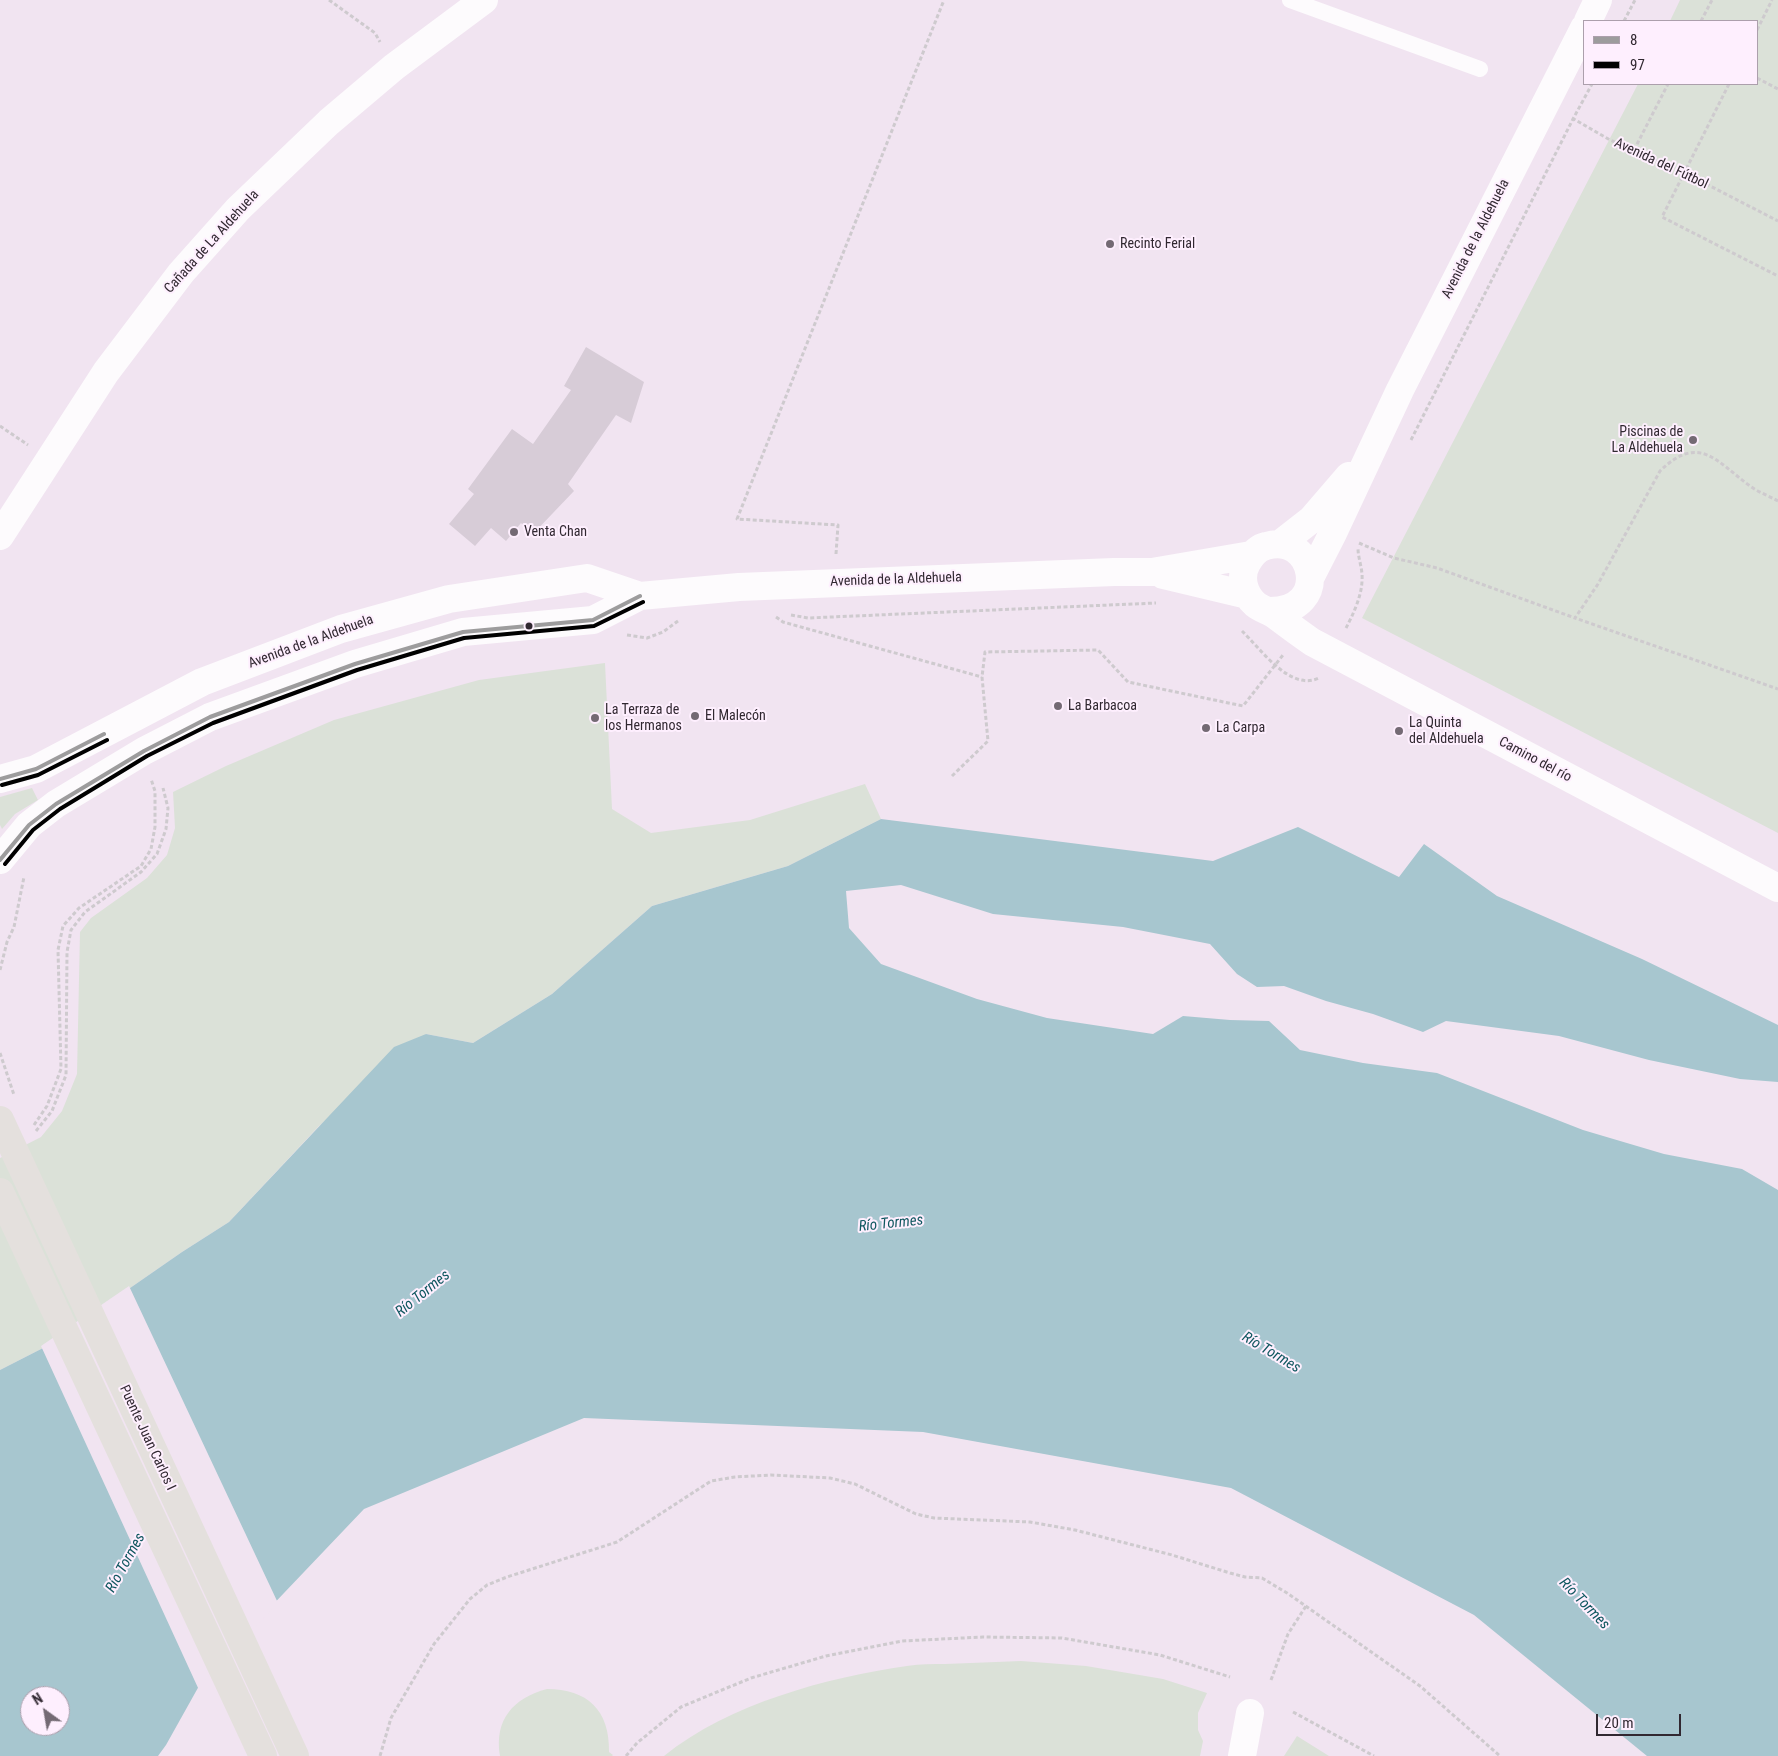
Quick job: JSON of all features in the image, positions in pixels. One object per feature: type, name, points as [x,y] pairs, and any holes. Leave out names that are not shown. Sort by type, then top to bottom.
[{"type":"main road","name":"Puente Juan Carlos I","points":[[0,1120],[295,1756]]},
{"type":"main road","name":"Puente Juan Carlos I","points":[[0,1192],[263,1756]]},
{"type":"street","name":"Cañada de La Aldehuela","points":[[0,536],[106,372],[181,273],[238,209],[315,135],[394,67],[484,0]]},
{"type":"street","points":[[1588,20],[1598,0]]},
{"type":"street","name":"Avenida de la Aldehuela","points":[[1311,576],[1370,452],[1583,30]]},
{"type":"street","name":"Avenida de la Aldehuela","points":[[1280,544],[1312,519],[1370,452]]},
{"type":"street","points":[[1280,544],[1295,549],[1306,560],[1311,576],[1308,592],[1298,605],[1283,611],[1269,611],[1256,606],[1247,595],[1242,582],[1244,568],[1251,555],[1264,546],[1280,544]]},
{"type":"street","name":"Avenida de la Aldehuela","points":[[0,860],[29,825],[56,804],[144,751],[210,717],[355,664],[463,632],[593,620],[640,596],[739,587],[1152,572],[1251,555]]},
{"type":"street","name":"Avenida de la Aldehuela","points":[[1152,572],[1247,595]]},
{"type":"street","name":"Avenida de la Aldehuela","points":[[0,779],[36,769],[202,682],[341,629],[449,599],[587,578],[640,596]]},
{"type":"street","name":"Camino del río","points":[[1269,611],[1312,642],[1778,888]]},
{"type":"street","points":[[1242,1756],[1250,1713]]},
{"type":"lane","points":[[1290,0],[1480,69]]},
{"type":"path","points":[[329,0],[375,33],[394,67]]},
{"type":"path","points":[[836,557],[838,526],[737,519],[944,0]]},
{"type":"path","points":[[1625,20],[1635,0]]},
{"type":"path","points":[[1702,20],[1712,0]]},
{"type":"path","points":[[1758,28],[1772,0]]},
{"type":"path","points":[[1758,79],[1778,89]]},
{"type":"path","points":[[1408,445],[1591,85]]},
{"type":"path","points":[[1634,150],[1667,85]]},
{"type":"path","points":[[1728,85],[1662,217],[1778,276]]},
{"type":"path","name":"Avenida del Fútbol","points":[[1545,104],[1610,140],[1683,172],[1778,221]]},
{"type":"path","points":[[1575,618],[1602,576],[1660,471],[1674,458],[1695,451],[1710,455],[1753,488],[1778,501]]},
{"type":"path","points":[[1333,532],[1394,558],[1437,568],[1778,689]]},
{"type":"path","points":[[1236,626],[1273,665],[1295,678],[1312,681],[1319,678],[1354,614],[1362,579],[1358,543],[1363,534]]},
{"type":"path","points":[[782,613],[808,618],[1164,603]]},
{"type":"path","points":[[776,617],[783,622],[982,677]]},
{"type":"path","points":[[624,634],[647,638],[663,632],[680,620]]},
{"type":"path","points":[[952,776],[988,741],[982,677],[985,652],[1098,650],[1128,682],[1243,706],[1283,654]]},
{"type":"path","points":[[34,1126],[47,1106],[61,1069],[58,950],[63,926],[79,908],[141,866],[151,849],[155,827],[156,792],[150,776]]},
{"type":"path","points":[[30,1134],[38,1130],[52,1111],[66,1075],[67,952],[71,930],[85,912],[141,872],[157,854],[166,829],[168,808],[163,788]]},
{"type":"path","points":[[0,970],[19,904],[25,870]]},
{"type":"path","points":[[380,1756],[391,1718],[434,1644],[470,1599],[487,1585],[617,1542],[711,1481],[735,1476],[771,1475],[830,1478],[855,1484],[916,1514],[934,1518],[1030,1522],[1075,1530],[1172,1555],[1245,1577],[1262,1578],[1306,1606],[1420,1686],[1500,1756]]},
{"type":"path","points":[[1271,1680],[1288,1634],[1306,1606]]},
{"type":"path","points":[[626,1756],[637,1743],[681,1707],[716,1692],[751,1678],[826,1656],[902,1641],[983,1637],[1062,1638],[1160,1655],[1230,1677]]},
{"type":"path","points":[[1293,1712],[1374,1756]]},
{"type":"shaded area","points":[[1680,0],[1778,0],[1778,833],[1362,618],[1637,85],[1758,85],[1758,20],[1670,20]]},
{"type":"shaded area","points":[[605,663],[612,809],[651,833],[750,820],[865,784],[881,819],[788,866],[652,906],[552,994],[473,1043],[426,1034],[319,1126],[229,1222],[182,1252],[45,1347],[0,1370],[0,1158],[41,1137],[62,1111],[77,1074],[80,932],[91,918],[147,878],[167,855],[175,828],[173,792],[226,766],[334,720],[479,680]]},
{"type":"shaded area","points":[[32,788],[38,800],[15,814],[2,829],[0,825],[0,797]]},
{"type":"shaded area","points":[[1021,1661],[1086,1666],[1163,1679],[1207,1693],[1198,1713],[1198,1730],[1203,1741],[1200,1756],[664,1756],[718,1722],[748,1708],[780,1696],[845,1677],[912,1665]]},
{"type":"shaded area","points":[[547,1689],[574,1693],[593,1705],[605,1724],[609,1752],[612,1756],[500,1756],[500,1732],[508,1712],[524,1698]]},
{"type":"shaded area","points":[[1297,1736],[1329,1756],[1284,1756]]},
{"type":"water","name":"Río Tormes","points":[[881,819],[1213,861],[1298,827],[1399,877],[1424,844],[1497,896],[1642,959],[1778,1025],[1778,1082],[1740,1079],[1649,1060],[1559,1036],[1446,1021],[1423,1032],[1284,986],[1257,987],[1237,974],[1210,944],[1123,927],[993,914],[901,885],[846,891],[849,928],[881,964],[977,999],[1047,1018],[1153,1034],[1183,1016],[1269,1021],[1300,1050],[1363,1063],[1437,1073],[1583,1130],[1664,1154],[1742,1169],[1778,1190],[1778,1756],[1647,1756],[1474,1615],[1231,1488],[923,1432],[584,1418],[364,1509],[204,1677],[158,1756],[0,1756],[0,1370],[45,1347],[182,1252],[229,1222],[394,1047],[426,1034],[473,1043],[552,994],[652,906],[788,866]]},
{"type":"pier","points":[[129,1286],[278,1603],[206,1678],[199,1690],[41,1346]]},
{"type":"building","points":[[586,347],[644,382],[631,423],[616,415],[568,484],[574,491],[532,535],[521,523],[506,541],[491,528],[475,546],[449,524],[474,494],[468,489],[512,429],[533,444],[571,390],[564,386]]},
{"type":"transit line","name":"8","points":[[0,860],[29,825],[56,804],[144,751],[210,717],[355,664],[463,632],[593,620],[640,596]]},
{"type":"transit line","name":"97","points":[[5,864],[33,830],[60,809],[147,756],[213,723],[357,670],[464,638],[594,626],[643,602]]},
{"type":"transit line","name":"8","points":[[0,779],[36,769],[104,734]]},
{"type":"transit line","name":"97","points":[[2,785],[38,775],[107,740]]},
{"type":"place","name":"Recinto Ferial","points":[[1110,244]]},
{"type":"place","name":"Piscinas de La Aldehuela","points":[[1693,440]]},
{"type":"place","name":"Venta Chan","points":[[514,532]]},
{"type":"place","name":"La Barbacoa","points":[[1058,706]]},
{"type":"place","name":"El Malecón","points":[[695,716]]},
{"type":"place","name":"La Terraza de los Hermanos","points":[[595,718]]},
{"type":"place","name":"La Carpa","points":[[1206,728]]},
{"type":"place","name":"La Quinta del Aldehuela","points":[[1399,731]]}]
